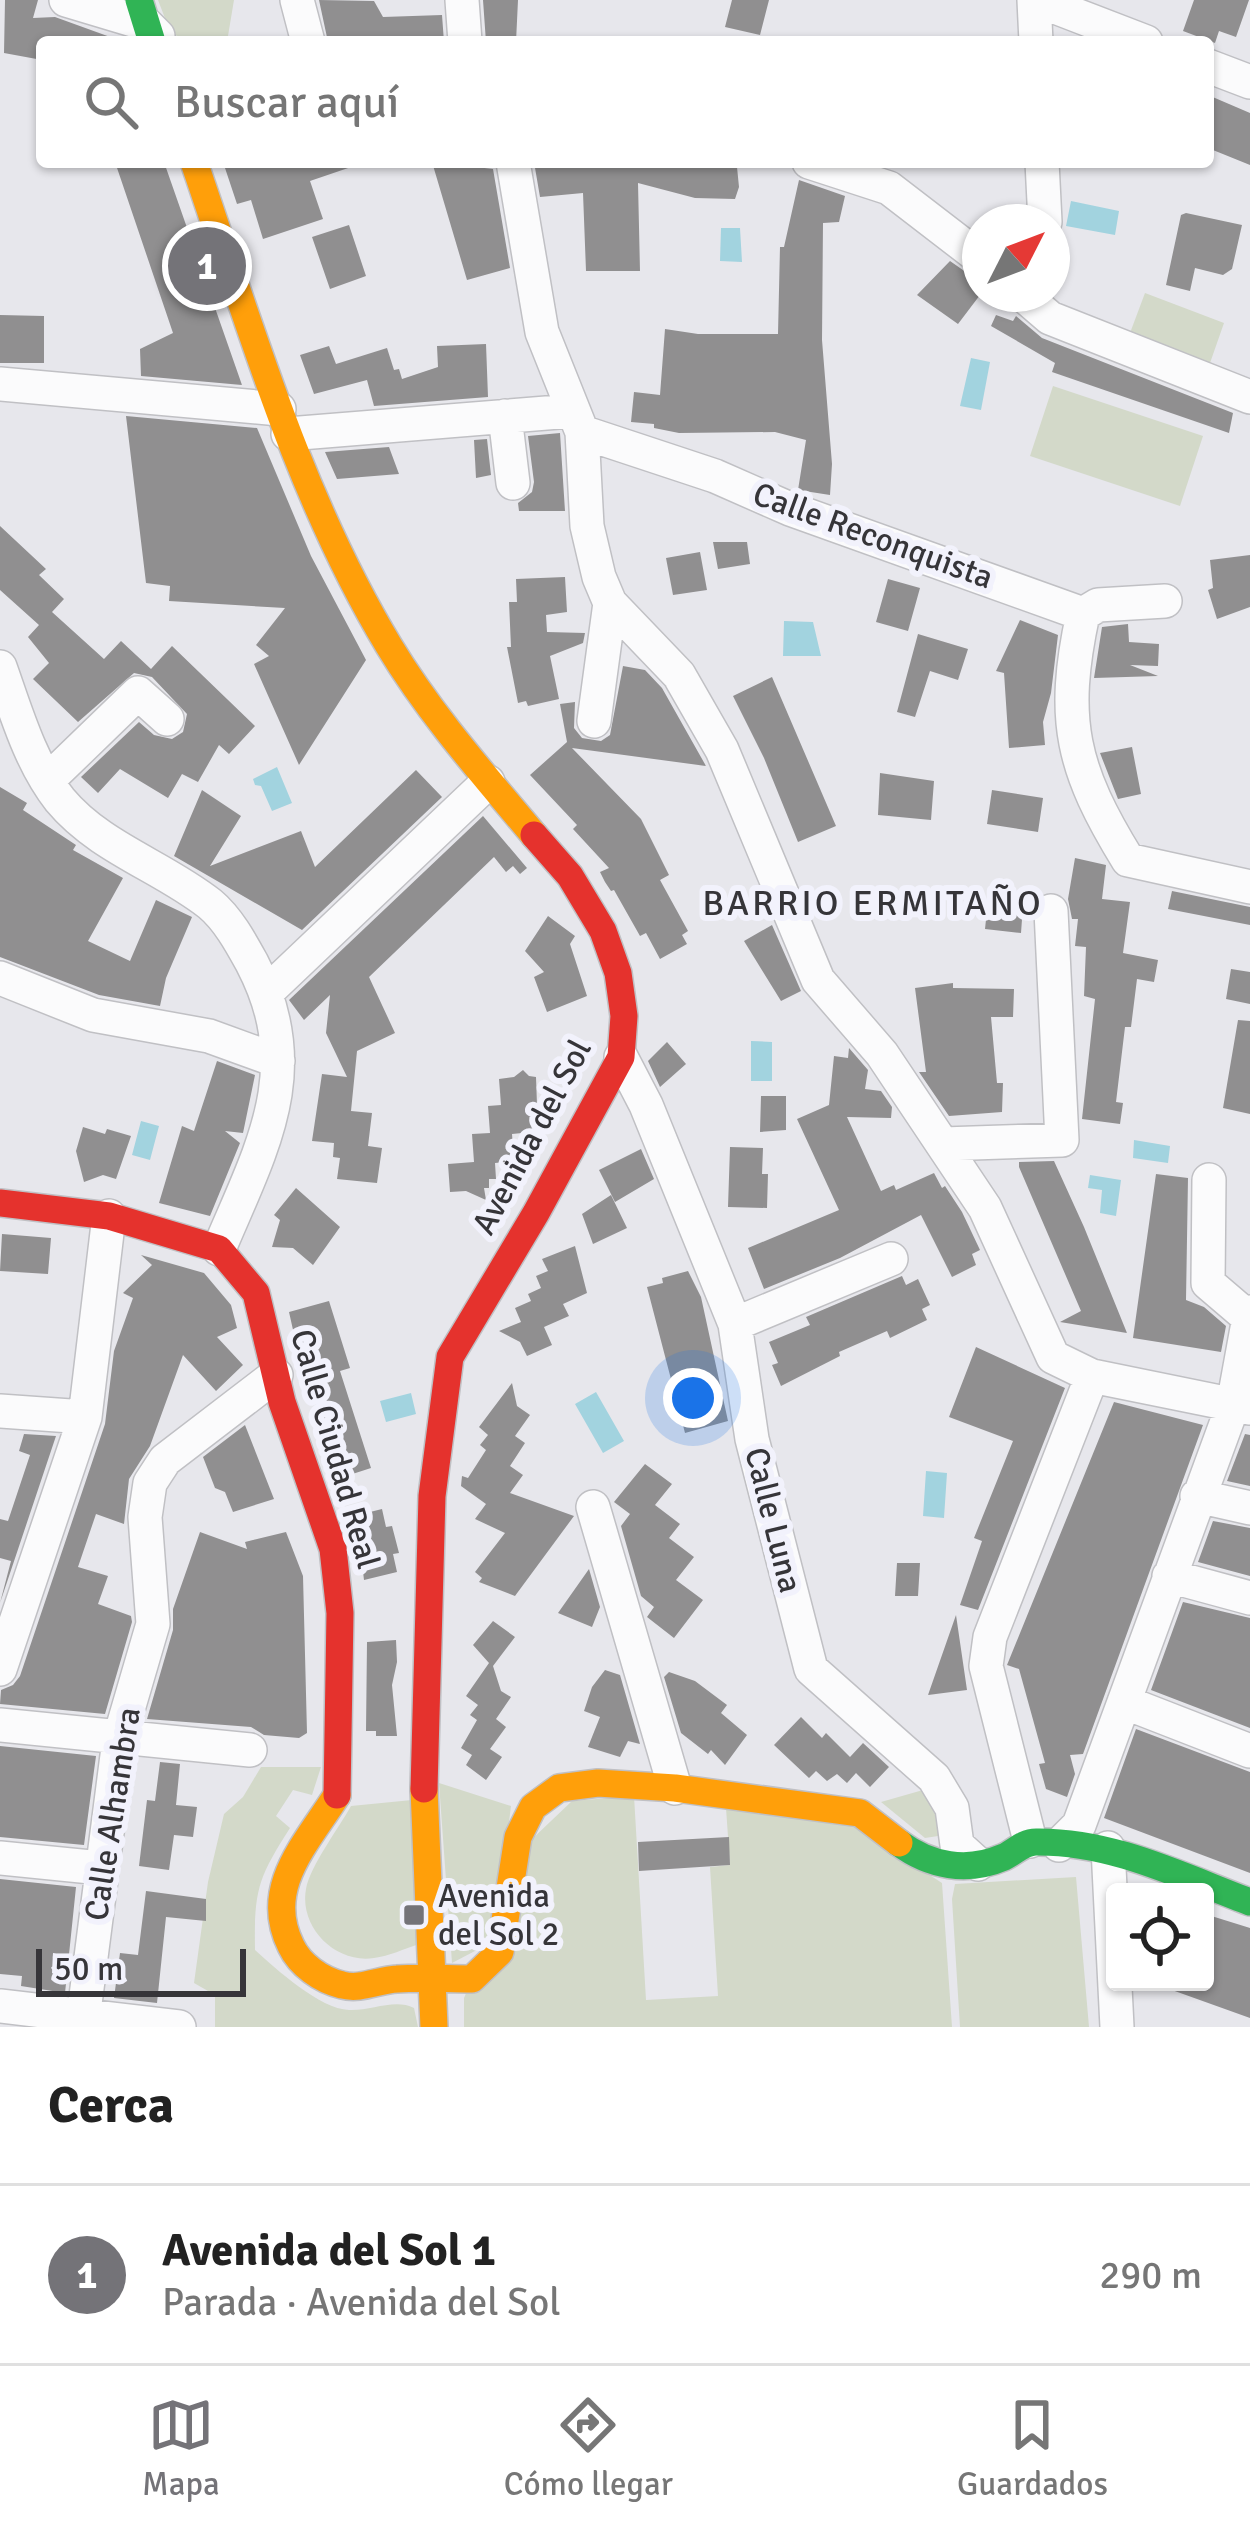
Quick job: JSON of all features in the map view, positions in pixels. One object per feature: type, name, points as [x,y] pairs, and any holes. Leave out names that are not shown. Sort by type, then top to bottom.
[{"type":"street","points":[[66,0],[150,27]]},
{"type":"street","points":[[297,0],[306,36]]},
{"type":"street","points":[[462,0],[465,36]]},
{"type":"street","points":[[1036,36],[1035,0],[1130,36]]},
{"type":"street","points":[[1214,68],[1250,82]]},
{"type":"street","name":"Avenida del Sol","points":[[196,168],[284,422],[335,544],[389,646],[488,782],[570,876],[604,931],[618,973],[624,1016],[620,1057],[536,1214],[450,1357],[432,1496],[424,1797],[434,2027]]},
{"type":"street","points":[[514,168],[533,333],[577,421],[586,526],[610,603],[594,721]]},
{"type":"street","points":[[827,168],[889,188],[962,244]]},
{"type":"street","points":[[1042,168],[1044,204]]},
{"type":"street","points":[[1062,312],[1250,397]]},
{"type":"street","points":[[0,384],[284,422],[505,416],[577,421]]},
{"type":"street","points":[[505,416],[512,483]]},
{"type":"street","name":"Calle Reconquista","points":[[577,421],[790,509],[1083,614]]},
{"type":"street","points":[[1165,601],[1098,605],[1083,614],[1074,656],[1073,726],[1079,768],[1095,806],[1128,860],[1250,887]]},
{"type":"street","points":[[610,603],[679,675],[722,750],[818,980],[882,1054],[985,1208],[1053,1357],[1092,1376],[1242,1406]]},
{"type":"street","points":[[0,667],[47,781],[83,822],[211,905],[237,936],[267,992],[279,1033],[271,1125],[219,1249],[109,1216],[0,1202]]},
{"type":"street","points":[[47,781],[138,693],[167,719]]},
{"type":"street","points":[[267,992],[488,782]]},
{"type":"street","points":[[943,1144],[1061,1140],[1051,911]]},
{"type":"street","points":[[0,978],[93,1015],[209,1036],[278,1061]]},
{"type":"street","name":"Calle Luna","points":[[620,1057],[646,1105],[735,1324],[752,1439],[812,1669],[934,1778],[952,1808],[957,1845],[978,1864]]},
{"type":"street","points":[[431,1979],[472,1979],[500,1952],[518,1838],[533,1808],[559,1789],[598,1783],[674,1788],[860,1813],[910,1851],[941,1866],[1004,1857],[1078,1825],[1197,1496],[1242,1406],[1250,1315],[1208,1283],[1209,1180]]},
{"type":"street","points":[[0,1669],[85,1417],[109,1216]]},
{"type":"street","name":"Calle Ciudad Real","points":[[219,1249],[256,1293],[276,1375],[333,1549],[340,1613],[338,1793],[280,1893],[281,1926],[295,1955],[318,1976],[344,1985],[368,1986],[392,1979],[431,1979]]},
{"type":"street","points":[[735,1324],[891,1259]]},
{"type":"street","name":"Calle Alhambra","points":[[83,2022],[119,1740],[152,1624],[145,1517],[150,1483],[165,1460],[276,1375]]},
{"type":"street","points":[[1044,1843],[986,1666],[990,1636],[1092,1376]]},
{"type":"street","points":[[0,1412],[85,1417]]},
{"type":"street","points":[[1197,1496],[1250,1508]]},
{"type":"street","points":[[593,1507],[674,1788]]},
{"type":"street","points":[[1169,1576],[1250,1598]]},
{"type":"street","points":[[1124,1702],[1250,1751]]},
{"type":"street","points":[[0,1725],[250,1750]]},
{"type":"street","points":[[1044,1843],[1108,1848],[1250,1902]]},
{"type":"street","points":[[1108,1848],[1118,2027]]},
{"type":"street","points":[[0,1858],[101,1868]]},
{"type":"street","points":[[0,2006],[83,2022],[179,2027]]},
{"type":"green space","points":[[158,0],[234,0],[228,36],[171,34]]},
{"type":"green space","points":[[1145,293],[1224,323],[1210,363],[1130,333]]},
{"type":"green space","points":[[1053,386],[1203,436],[1180,506],[1030,456]]},
{"type":"green space","points":[[261,1767],[321,1767],[312,1795],[293,1790],[276,1816],[290,1828],[260,1885],[255,1950],[325,2003],[349,2010],[407,2005],[414,2008],[418,2027],[215,2027],[215,1995],[194,1983],[208,1882],[224,1814],[243,1797]]},
{"type":"green space","points":[[439,1783],[511,1806],[494,1941],[452,1963]]},
{"type":"green space","points":[[923,1790],[944,1823],[938,1836],[925,1838],[881,1802]]},
{"type":"green space","points":[[634,1796],[646,2000],[718,1996],[710,1867],[730,1865],[726,1808],[849,1823],[942,1883],[952,2027],[464,2027],[464,1998],[530,1841],[572,1801]]},
{"type":"green space","points":[[412,1800],[419,1944],[374,1958],[346,1955],[323,1940],[308,1917],[309,1880],[351,1806]]},
{"type":"green space","points":[[1076,1877],[1089,2027],[960,2027],[955,1884]]},
{"type":"water","points":[[1071,201],[1119,211],[1115,235],[1070,227]]},
{"type":"water","points":[[721,228],[740,228],[742,262],[720,261]]},
{"type":"water","points":[[971,358],[990,362],[981,410],[960,406]]},
{"type":"water","points":[[784,621],[813,622],[821,656],[783,656]]},
{"type":"water","points":[[277,767],[292,803],[272,811],[253,779]]},
{"type":"water","points":[[751,1041],[772,1042],[772,1081],[751,1081]]},
{"type":"water","points":[[141,1121],[159,1126],[150,1160],[132,1155]]},
{"type":"water","points":[[1134,1140],[1170,1146],[1168,1163],[1133,1158]]},
{"type":"water","points":[[1090,1175],[1121,1180],[1116,1216],[1100,1213],[1102,1190],[1088,1188]]},
{"type":"water","points":[[596,1392],[624,1441],[603,1453],[575,1404]]},
{"type":"water","points":[[411,1393],[416,1414],[386,1422],[380,1401]]},
{"type":"water","points":[[926,1471],[947,1473],[944,1518],[923,1516]]},
{"type":"building","points":[[5,0],[38,0],[33,18],[55,17],[107,36],[36,36],[36,59],[4,53]]},
{"type":"building","points":[[319,0],[374,1],[383,17],[442,15],[444,36],[327,36]]},
{"type":"building","points":[[483,0],[518,0],[516,36],[486,36]]},
{"type":"building","points":[[732,0],[769,0],[760,35],[725,27]]},
{"type":"building","points":[[1194,0],[1249,0],[1236,37],[1219,31],[1215,43],[1214,36],[1183,31]]},
{"type":"building","points":[[1214,98],[1250,113],[1250,165],[1214,150]]},
{"type":"building","points":[[117,168],[166,168],[242,385],[141,376],[140,349],[173,333]]},
{"type":"building","points":[[225,168],[348,168],[310,181],[323,219],[263,239],[251,200],[237,204]]},
{"type":"building","points":[[434,168],[493,169],[510,268],[467,280]]},
{"type":"building","points":[[535,168],[737,168],[739,187],[735,199],[695,198],[638,183],[640,271],[586,271],[583,193],[540,197]]},
{"type":"building","points":[[799,180],[845,196],[839,222],[823,223],[822,340],[830,495],[798,490],[806,440],[775,432],[679,433],[631,422],[634,392],[660,395],[665,329],[778,334],[780,247],[784,247]]},
{"type":"building","points":[[1181,215],[1242,225],[1232,269],[1223,275],[1195,268],[1190,291],[1166,285]]},
{"type":"building","points":[[349,225],[366,276],[330,289],[312,237]]},
{"type":"building","points":[[950,261],[962,269],[962,312],[967,312],[958,324],[917,295]]},
{"type":"building","points":[[0,315],[44,316],[44,363],[0,363]]},
{"type":"building","points":[[996,315],[1013,321],[1016,316],[1042,338],[1233,413],[1229,433],[1052,372],[1055,363],[991,326]]},
{"type":"building","points":[[486,344],[488,397],[374,406],[367,380],[314,394],[300,355],[329,346],[336,364],[387,348],[402,379],[438,367],[437,346]]},
{"type":"building","points":[[126,416],[257,428],[311,556],[366,660],[299,765],[254,664],[269,656],[256,645],[285,608],[169,601],[170,586],[146,583]]},
{"type":"building","points":[[560,433],[565,511],[519,511],[518,503],[532,492],[534,482],[528,436]]},
{"type":"building","points":[[487,439],[491,475],[476,478],[474,440]]},
{"type":"building","points":[[389,447],[399,474],[337,479],[325,452]]},
{"type":"building","points":[[0,526],[46,569],[39,575],[64,599],[52,612],[104,659],[121,641],[151,669],[172,646],[255,726],[229,754],[219,745],[198,782],[182,774],[168,798],[120,769],[98,793],[81,777],[139,722],[154,735],[172,739],[183,732],[187,714],[152,677],[134,673],[78,722],[33,679],[49,663],[28,637],[39,625],[0,590]]},
{"type":"building","points":[[713,542],[747,542],[750,564],[718,569]]},
{"type":"building","points":[[700,552],[707,590],[673,595],[666,558]]},
{"type":"building","points":[[1250,555],[1250,607],[1217,619],[1208,590],[1213,588],[1210,560]]},
{"type":"building","points":[[565,577],[567,612],[546,615],[547,632],[585,633],[583,643],[550,656],[559,699],[528,706],[526,701],[518,703],[507,647],[511,647],[509,602],[517,602],[516,579]]},
{"type":"building","points":[[888,579],[920,588],[908,631],[876,622]]},
{"type":"building","points":[[1020,620],[1058,635],[1043,722],[1045,745],[1009,748],[1004,673],[996,671]]},
{"type":"building","points":[[1128,624],[1129,642],[1159,644],[1158,666],[1130,665],[1158,676],[1094,678],[1102,627]]},
{"type":"building","points":[[918,634],[968,649],[958,680],[930,671],[915,717],[897,712]]},
{"type":"building","points":[[623,666],[645,670],[662,688],[706,766],[572,748],[641,819],[669,875],[660,880],[688,931],[682,935],[687,944],[660,959],[646,933],[640,936],[605,882],[600,872],[609,868],[530,775],[567,742],[560,704],[575,702],[574,728],[582,738],[601,741],[610,735]]},
{"type":"building","points":[[772,677],[836,826],[798,842],[733,696]]},
{"type":"building","points":[[1132,747],[1141,794],[1118,799],[1100,753]]},
{"type":"building","points":[[416,770],[442,797],[302,930],[174,856],[202,790],[241,816],[210,866],[301,831],[315,867]]},
{"type":"building","points":[[880,773],[934,781],[931,820],[878,815]]},
{"type":"building","points":[[0,787],[27,803],[23,810],[76,845],[73,850],[123,878],[88,941],[130,961],[156,900],[192,917],[166,978],[160,1006],[99,995],[0,957]]},
{"type":"building","points":[[992,790],[1043,798],[1038,832],[987,824]]},
{"type":"building","points":[[483,816],[527,868],[520,874],[513,866],[506,872],[494,857],[369,977],[395,1033],[357,1051],[351,1111],[372,1113],[368,1146],[382,1148],[377,1183],[337,1179],[340,1158],[333,1157],[334,1143],[312,1141],[322,1074],[347,1077],[326,1033],[330,995],[304,1020],[289,1000]]},
{"type":"building","points":[[1075,858],[1106,865],[1102,899],[1130,902],[1123,953],[1158,960],[1154,982],[1137,979],[1131,1027],[1125,1027],[1116,1102],[1123,1103],[1120,1124],[1082,1119],[1095,999],[1084,996],[1086,947],[1075,946],[1078,919],[1072,919],[1068,899]]},
{"type":"building","points":[[998,889],[1024,892],[1021,933],[985,929],[988,901],[996,902]]},
{"type":"building","points":[[1172,891],[1250,907],[1250,925],[1168,909]]},
{"type":"building","points":[[548,916],[575,936],[570,944],[587,996],[547,1012],[534,977],[544,972],[525,951]]},
{"type":"building","points":[[772,925],[801,991],[781,1001],[744,941]]},
{"type":"building","points":[[1231,969],[1250,972],[1250,1004],[1226,999]]},
{"type":"building","points":[[953,983],[953,988],[1014,989],[1013,1017],[991,1017],[997,1083],[1003,1083],[1002,1112],[949,1116],[919,1072],[926,1072],[915,988]]},
{"type":"building","points":[[1238,1020],[1250,1021],[1250,1114],[1223,1108]]},
{"type":"building","points":[[667,1042],[686,1064],[660,1087],[648,1061]]},
{"type":"building","points":[[849,1048],[868,1070],[865,1089],[881,1091],[892,1107],[891,1118],[847,1117],[881,1191],[894,1185],[896,1190],[934,1173],[962,1212],[980,1250],[972,1254],[976,1265],[952,1277],[921,1215],[840,1258],[764,1289],[748,1248],[839,1210],[797,1119],[829,1105],[834,1056],[848,1058]]},
{"type":"building","points":[[217,1061],[255,1075],[243,1133],[225,1131],[240,1143],[210,1216],[159,1203],[182,1126],[194,1131]]},
{"type":"building","points":[[523,1070],[536,1077],[537,1105],[530,1105],[532,1132],[512,1134],[514,1161],[495,1163],[496,1179],[489,1179],[489,1188],[484,1188],[486,1200],[466,1191],[450,1192],[448,1164],[474,1162],[472,1134],[490,1133],[488,1106],[501,1105],[499,1079]]},
{"type":"building","points":[[761,1096],[786,1096],[786,1130],[760,1132]]},
{"type":"building","points":[[83,1127],[131,1136],[116,1179],[103,1175],[84,1182],[76,1151]]},
{"type":"building","points":[[730,1147],[763,1148],[767,1208],[728,1207]]},
{"type":"building","points":[[641,1149],[654,1179],[615,1202],[599,1170]]},
{"type":"building","points":[[1054,1161],[1127,1333],[1060,1322],[1081,1311],[1019,1167],[1019,1162]]},
{"type":"building","points":[[1156,1174],[1188,1178],[1186,1300],[1204,1307],[1226,1326],[1221,1352],[1133,1338]]},
{"type":"building","points":[[296,1188],[340,1227],[313,1265],[293,1248],[272,1247],[280,1220],[274,1215]]},
{"type":"building","points":[[611,1195],[627,1228],[593,1244],[582,1214]]},
{"type":"building","points":[[2,1234],[51,1238],[48,1274],[0,1271]]},
{"type":"building","points":[[575,1246],[587,1293],[563,1304],[569,1316],[544,1327],[552,1345],[527,1356],[520,1342],[499,1331],[521,1322],[515,1308],[531,1301],[528,1294],[541,1288],[536,1276],[548,1271],[542,1259]]},
{"type":"building","points":[[141,1255],[204,1273],[231,1305],[237,1328],[217,1337],[243,1365],[216,1391],[183,1355],[150,1446],[129,1479],[124,1524],[96,1514],[78,1567],[108,1576],[98,1604],[131,1616],[132,1622],[105,1714],[0,1704],[1,1690],[20,1676],[105,1424],[114,1351],[133,1298],[123,1293],[152,1265]]},
{"type":"building","points":[[688,1271],[701,1297],[728,1421],[685,1433],[647,1287]]},
{"type":"building","points":[[902,1276],[906,1285],[918,1279],[930,1305],[922,1309],[927,1320],[890,1338],[887,1331],[839,1352],[840,1356],[781,1386],[769,1342],[810,1325],[806,1317]]},
{"type":"building","points":[[329,1301],[350,1368],[340,1371],[371,1468],[337,1479],[314,1412],[322,1409],[304,1359],[300,1361],[289,1312]]},
{"type":"building","points":[[976,1347],[1065,1388],[978,1610],[960,1605],[982,1541],[974,1538],[1013,1441],[949,1417]]},
{"type":"building","points":[[512,1383],[517,1406],[530,1415],[515,1436],[525,1443],[510,1466],[523,1475],[510,1493],[574,1516],[515,1596],[479,1582],[482,1578],[475,1572],[505,1533],[475,1519],[486,1504],[461,1486],[462,1476],[468,1478],[486,1450],[480,1445],[488,1435],[479,1427]]},
{"type":"building","points":[[1114,1402],[1203,1425],[1083,1754],[1070,1755],[1075,1774],[1067,1797],[1046,1789],[1039,1764],[1045,1763],[1019,1669],[1007,1665]]},
{"type":"building","points":[[245,1425],[274,1499],[233,1512],[225,1492],[215,1488],[203,1457]]},
{"type":"building","points":[[24,1434],[56,1436],[0,1603],[11,1561],[0,1558],[0,1519],[8,1521],[30,1455],[19,1451]]},
{"type":"building","points":[[1245,1434],[1250,1435],[1250,1486],[1227,1481]]},
{"type":"building","points":[[645,1464],[672,1484],[655,1505],[680,1524],[669,1538],[694,1557],[676,1580],[703,1600],[674,1638],[647,1617],[654,1607],[641,1596],[621,1526],[630,1514],[614,1502]]},
{"type":"building","points":[[382,1509],[399,1553],[393,1554],[397,1572],[364,1580],[350,1517]]},
{"type":"building","points":[[1213,1521],[1250,1528],[1250,1576],[1198,1562]]},
{"type":"building","points":[[200,1532],[247,1549],[245,1542],[286,1532],[303,1576],[307,1733],[299,1738],[264,1735],[251,1727],[147,1719],[173,1630],[173,1609]]},
{"type":"building","points":[[897,1563],[920,1563],[918,1596],[895,1596]]},
{"type":"building","points":[[589,1569],[600,1607],[592,1627],[558,1613]]},
{"type":"building","points":[[1183,1602],[1250,1618],[1250,1728],[1151,1690]]},
{"type":"building","points":[[956,1615],[967,1690],[928,1695]]},
{"type":"building","points":[[493,1621],[515,1637],[493,1666],[501,1691],[511,1697],[496,1719],[506,1727],[490,1749],[502,1757],[486,1780],[466,1765],[472,1755],[461,1748],[477,1720],[470,1715],[478,1705],[466,1696],[489,1663],[473,1645]]},
{"type":"building","points":[[396,1640],[392,1685],[397,1736],[376,1736],[376,1731],[366,1731],[367,1642]]},
{"type":"building","points":[[605,1670],[620,1675],[640,1744],[628,1741],[620,1757],[588,1747],[600,1717],[584,1711],[592,1687]]},
{"type":"building","points":[[669,1672],[695,1681],[727,1705],[721,1713],[747,1735],[725,1765],[711,1750],[708,1754],[681,1733],[664,1677]]},
{"type":"building","points":[[801,1717],[850,1757],[863,1743],[889,1767],[870,1787],[856,1773],[847,1783],[837,1774],[827,1781],[816,1771],[809,1778],[774,1745]]},
{"type":"building","points":[[1136,1729],[1250,1772],[1250,1873],[1104,1818]]},
{"type":"building","points":[[0,1746],[96,1756],[84,1845],[0,1837]]},
{"type":"building","points":[[160,1762],[180,1764],[176,1805],[197,1807],[193,1837],[174,1835],[169,1870],[139,1866],[147,1800],[155,1801]]},
{"type":"building","points":[[729,1837],[730,1865],[639,1871],[638,1842]]},
{"type":"building","points":[[0,1879],[76,1887],[65,1993],[21,1986],[22,1976],[0,1974]]},
{"type":"building","points":[[146,1891],[206,1899],[206,1921],[166,1917],[157,2003],[114,1998],[120,1953],[138,1955]]},
{"type":"building","points":[[1214,1917],[1250,1928],[1250,2018],[1175,1991],[1214,1991]]},
{"type":"traffic: fast","points":[[139,0],[150,36]]},
{"type":"traffic: fast","points":[[899,1843],[936,1862],[963,1866],[990,1862],[1031,1842],[1092,1847],[1250,1902]]},
{"type":"traffic: slow","points":[[196,168],[279,409],[357,589],[422,696],[534,835]]},
{"type":"traffic: slow","points":[[337,1795],[292,1867],[282,1905],[283,1925],[300,1959],[319,1975],[349,1986],[406,1978],[472,1979],[500,1952],[518,1837],[533,1807],[559,1788],[598,1783],[675,1788],[860,1813],[899,1843]]},
{"type":"traffic: slow","points":[[424,1789],[434,2027]]},
{"type":"traffic: jam","points":[[424,1789],[432,1496],[450,1357],[621,1057],[624,1016],[618,973],[603,931],[570,876],[534,835]]},
{"type":"traffic: jam","points":[[0,1203],[109,1216],[219,1249],[256,1293],[282,1402],[333,1549],[340,1613],[337,1795]]},
{"type":"place","name":"Avenida del Sol 1","points":[[207,266]]},
{"type":"place","name":"Avenida del Sol 2","points":[[414,1915]]},
{"type":"district","name":"BARRIO ERMITAÑO","points":[[873,903]]}]
